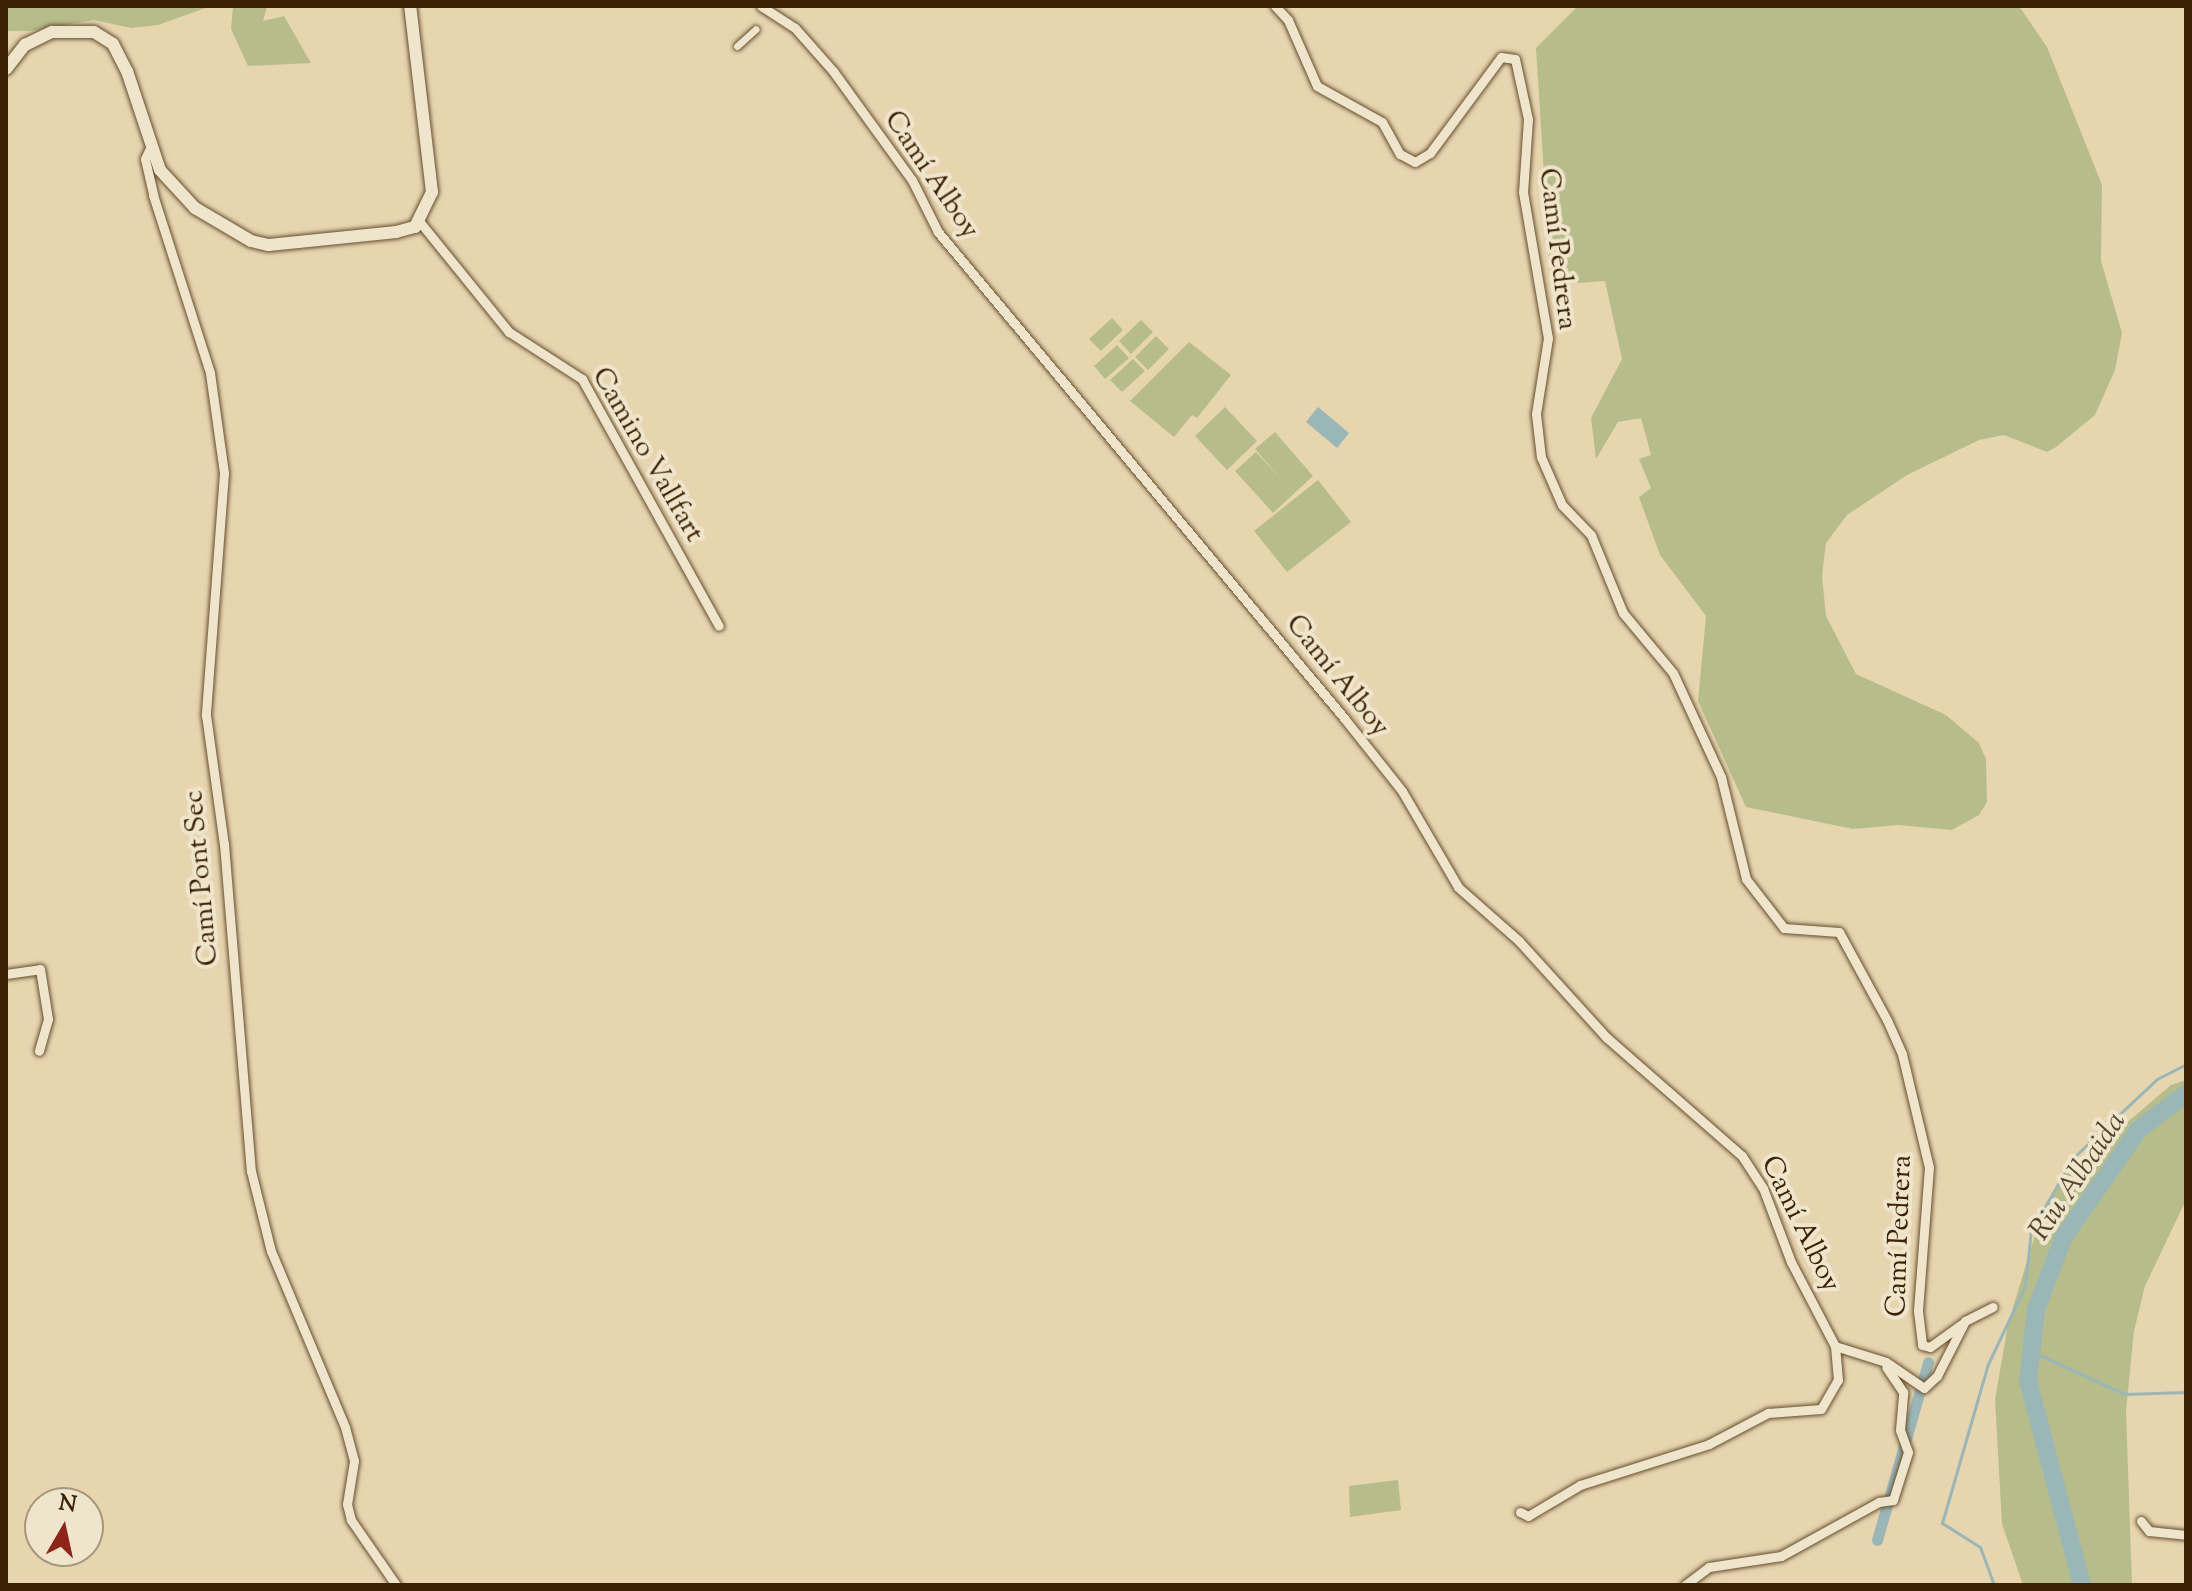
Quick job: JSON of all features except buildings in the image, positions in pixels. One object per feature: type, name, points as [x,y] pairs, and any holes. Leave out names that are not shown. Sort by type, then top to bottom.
[{"type":"main road","points":[[6,69],[25,45],[52,32],[94,32],[113,44],[127,71],[160,170],[195,208],[251,241],[306,245],[396,232],[419,221],[432,192],[410,6]]},
{"type":"street","name":"Camí Alboy","points":[[761,6],[795,28],[833,71],[912,180],[938,232],[1402,791],[1458,887],[1519,941],[1606,1037],[1742,1156],[1763,1188],[1791,1262],[1835,1346]]},
{"type":"street","name":"Camí Pedrera","points":[[1275,6],[1288,20],[1317,86],[1382,122],[1400,154],[1415,162],[1430,153],[1501,57],[1515,59],[1528,119],[1523,192],[1548,338],[1536,414],[1541,457],[1562,505],[1591,535],[1623,613],[1673,673],[1721,777],[1746,879],[1784,928],[1839,932],[1887,1020],[1902,1054],[1929,1167],[1918,1311],[1922,1345],[1930,1347],[1965,1321]]},
{"type":"street","points":[[737,46],[756,29]]},
{"type":"street","name":"Camí Pont Sec","points":[[151,146],[145,159],[203,339],[223,460],[206,715],[224,844],[251,1171],[271,1251],[345,1427],[354,1461],[347,1504],[351,1520],[396,1585]]},
{"type":"street","name":"Camino Vallfart","points":[[419,221],[509,332],[582,379],[719,626]]},
{"type":"street","points":[[6,974],[40,969],[48,1019],[39,1051]]},
{"type":"street","points":[[1520,1512],[1528,1516],[1580,1485],[1709,1444],[1768,1413],[1821,1409],[1838,1380],[1835,1346],[1874,1358],[1924,1388],[1937,1376],[1965,1321],[1993,1307]]},
{"type":"street","points":[[1685,1585],[1709,1567],[1781,1556],[1879,1502],[1893,1500],[1908,1457],[1900,1430],[1904,1398],[1890,1370],[1874,1358]]},
{"type":"street","points":[[2141,1521],[2149,1531],[2186,1535]]},
{"type":"green space","points":[[6,6],[211,6],[158,25],[131,28],[94,20],[29,31],[6,31]]},
{"type":"green space","points":[[233,6],[267,6],[263,21],[284,16],[311,63],[248,66],[231,29]]},
{"type":"green space","points":[[1578,6],[2019,6],[2047,47],[2102,185],[2101,261],[2122,333],[2115,370],[2095,415],[2047,452],[2004,435],[1979,440],[1907,475],[1847,515],[1826,543],[1822,576],[1826,616],[1856,674],[1946,715],[1979,743],[1986,759],[1987,802],[1979,815],[1952,830],[1898,825],[1853,829],[1746,807],[1698,701],[1706,616],[1660,555],[1639,497],[1651,488],[1639,459],[1651,455],[1641,418],[1618,422],[1596,459],[1591,418],[1622,359],[1605,281],[1551,285],[1536,48]]},
{"type":"green space","points":[[1112,318],[1123,330],[1101,351],[1089,339]]},
{"type":"green space","points":[[1141,320],[1153,332],[1131,354],[1119,341]]},
{"type":"green space","points":[[1156,336],[1169,349],[1148,370],[1135,357]]},
{"type":"green space","points":[[1189,342],[1231,375],[1197,418],[1192,415],[1174,437],[1130,401]]},
{"type":"green space","points":[[1117,345],[1129,358],[1105,379],[1094,366]]},
{"type":"green space","points":[[1133,359],[1145,371],[1122,392],[1110,380]]},
{"type":"green space","points":[[1225,407],[1257,441],[1227,470],[1195,436]]},
{"type":"green space","points":[[1275,432],[1313,476],[1273,513],[1235,471],[1256,452],[1283,481],[1255,449]]},
{"type":"green space","points":[[1318,480],[1351,522],[1287,572],[1254,531]]},
{"type":"green space","points":[[2186,1080],[2186,1200],[2145,1286],[2134,1331],[2126,1411],[2132,1585],[2023,1585],[2002,1524],[1995,1400],[2008,1324],[2041,1215],[2062,1178],[2171,1085]]},
{"type":"green space","points":[[1398,1480],[1401,1510],[1350,1517],[1349,1486]]},
{"type":"water","points":[[1318,407],[1349,433],[1337,448],[1306,422]]},
{"type":"waterway","points":[[1994,1585],[1980,1547],[1942,1523],[1988,1364],[2025,1286],[2031,1230],[2074,1157],[2157,1079],[2186,1064]]},
{"type":"waterway","name":"Riu Albaida","points":[[2082,1585],[2028,1381],[2036,1310],[2063,1238],[2139,1129],[2186,1094]]},
{"type":"waterway","points":[[2031,1351],[2125,1394],[2186,1392]]},
{"type":"waterway","points":[[1877,1540],[1928,1362]]}]
